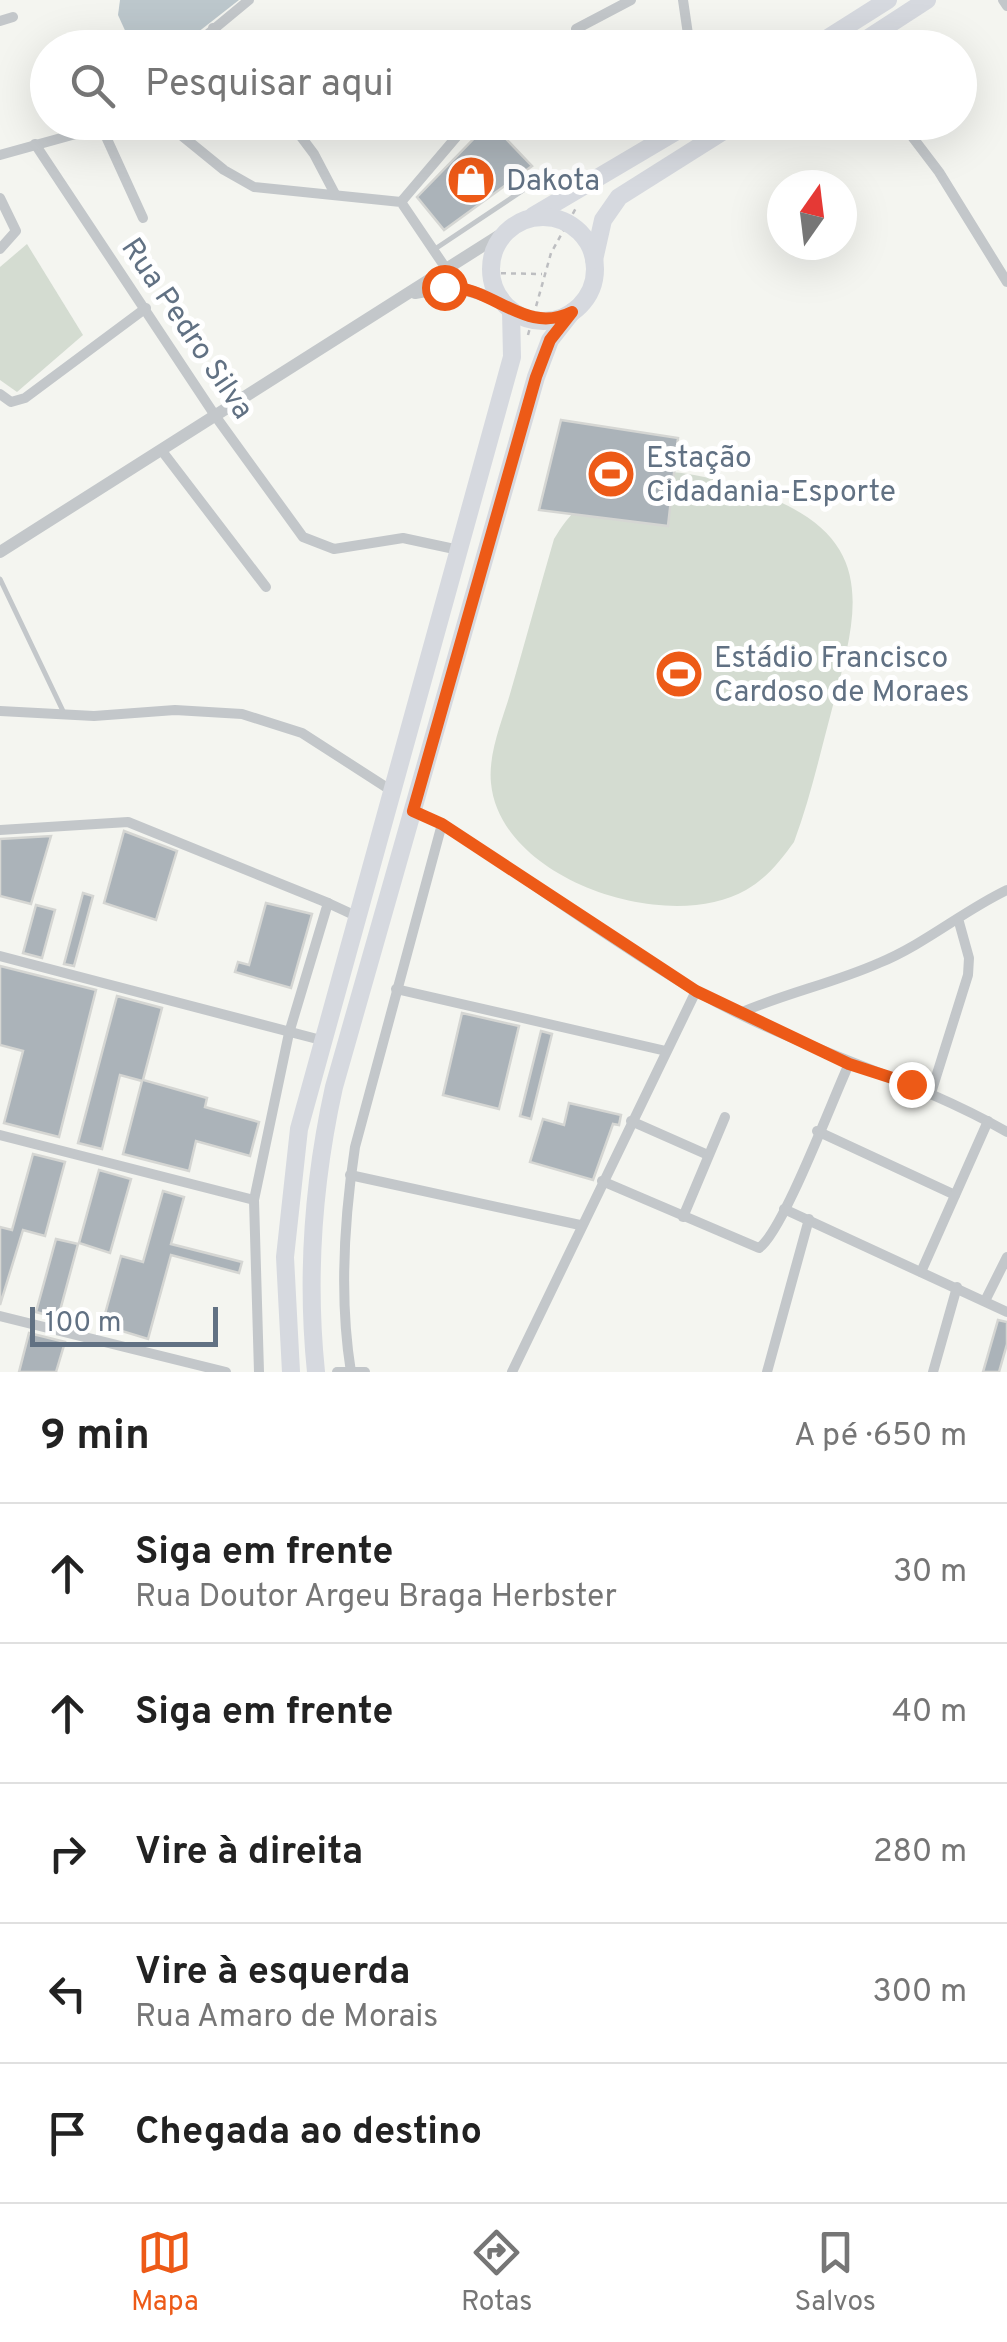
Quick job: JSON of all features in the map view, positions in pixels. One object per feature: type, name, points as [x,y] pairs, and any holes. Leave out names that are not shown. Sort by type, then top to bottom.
[{"type":"main road","points":[[840,30],[888,0]]},
{"type":"main road","points":[[881,30],[927,0]]},
{"type":"main road","points":[[291,1372],[284,1295],[288,1210],[299,1128],[512,357],[506,305],[492,273],[492,257],[504,233],[663,140]]},
{"type":"main road","points":[[316,1372],[311,1271],[318,1166],[334,1087],[536,377],[550,340],[591,289],[602,220],[619,196],[709,140]]},
{"type":"main road","points":[[530,218],[565,223],[582,235],[594,260]]},
{"type":"main road","points":[[506,305],[532,320],[548,320],[572,312]]},
{"type":"street","points":[[213,28],[249,0]]},
{"type":"street","points":[[576,29],[631,0]]},
{"type":"street","points":[[684,0],[688,30]]},
{"type":"street","points":[[0,21],[13,17]]},
{"type":"street","points":[[0,154],[52,140]]},
{"type":"street","points":[[108,140],[144,218]]},
{"type":"street","points":[[188,140],[241,182],[270,190],[402,202],[446,270]]},
{"type":"street","points":[[304,140],[335,194]]},
{"type":"street","points":[[402,202],[454,140]]},
{"type":"street","points":[[915,140],[1007,282]]},
{"type":"street","name":"Rua Pedro Silva","points":[[35,144],[216,417],[302,538],[334,549],[404,538],[460,550]]},
{"type":"street","points":[[0,198],[16,231],[0,249]]},
{"type":"street","points":[[0,552],[504,233]]},
{"type":"street","points":[[403,296],[454,286],[506,305]]},
{"type":"street","points":[[0,394],[11,402],[24,398],[146,308]]},
{"type":"street","points":[[162,451],[266,587]]},
{"type":"street","points":[[0,711],[64,714],[208,710],[271,721],[316,740],[392,791]]},
{"type":"street","points":[[413,811],[442,824],[696,991],[849,1064],[932,1093],[1007,1132]]},
{"type":"street","points":[[0,830],[128,822],[356,916]]},
{"type":"street","points":[[350,1370],[344,1307],[350,1174],[442,824]]},
{"type":"street","points":[[740,1013],[787,992],[879,964],[959,922],[1007,890]]},
{"type":"street","points":[[258,1372],[254,1200],[289,1033],[328,903]]},
{"type":"street","points":[[932,1093],[968,975],[969,958],[959,922]]},
{"type":"street","points":[[0,956],[321,1040]]},
{"type":"street","points":[[396,988],[666,1050]]},
{"type":"street","points":[[512,1372],[696,991]]},
{"type":"street","points":[[602,1181],[752,1248],[765,1244],[849,1064]]},
{"type":"street","points":[[683,1217],[725,1117]]},
{"type":"street","points":[[631,1121],[708,1155]]},
{"type":"street","points":[[921,1272],[988,1121]]},
{"type":"street","points":[[817,1131],[954,1196]]},
{"type":"street","points":[[0,1135],[254,1200]]},
{"type":"street","points":[[350,1174],[580,1225]]},
{"type":"street","points":[[784,1209],[1007,1312]]},
{"type":"street","points":[[767,1372],[808,1219]]},
{"type":"street","points":[[985,1301],[1007,1257]]},
{"type":"street","points":[[933,1372],[957,1287]]},
{"type":"street","points":[[0,1316],[226,1372]]},
{"type":"street","points":[[337,1372],[365,1372]]},
{"type":"lane","points":[[434,249],[543,177],[602,177]]},
{"type":"lane","points":[[0,580],[64,714]]},
{"type":"path","points":[[492,273],[544,274]]},
{"type":"shaded area","points":[[120,0],[239,0],[201,30],[125,30],[118,15]]},
{"type":"shaded area","points":[[27,244],[83,335],[17,392],[0,380],[0,267]]},
{"type":"shaded area","name":"Estádio Francisco Cardoso de Moraes","points":[[651,471],[722,481],[801,513],[827,533],[843,556],[851,582],[849,641],[794,842],[773,869],[746,890],[713,902],[675,906],[633,901],[593,890],[555,871],[524,847],[501,817],[491,783],[496,738],[554,539],[584,502]]},
{"type":"building","name":"Dakota","points":[[472,140],[507,140],[532,166],[444,230],[417,197]]},
{"type":"building","name":"Estação Cidadania-Esporte","points":[[561,420],[678,438],[668,526],[539,510]]},
{"type":"building","points":[[124,831],[177,851],[156,920],[104,903]]},
{"type":"building","points":[[51,836],[31,904],[0,896],[0,839]]},
{"type":"building","points":[[83,893],[93,896],[74,966],[64,964]]},
{"type":"building","points":[[266,903],[312,914],[291,988],[235,972],[238,962],[249,965]]},
{"type":"building","points":[[36,905],[55,910],[42,958],[23,953]]},
{"type":"building","points":[[0,966],[96,990],[59,1137],[4,1123],[23,1051],[0,1045]]},
{"type":"building","points":[[117,996],[162,1008],[143,1080],[207,1098],[205,1107],[259,1122],[250,1156],[196,1141],[189,1171],[123,1154],[142,1081],[120,1075],[102,1149],[78,1143]]},
{"type":"building","points":[[462,1013],[519,1026],[499,1109],[443,1095]]},
{"type":"building","points":[[541,1031],[552,1034],[531,1119],[520,1116]]},
{"type":"building","points":[[569,1103],[621,1115],[619,1125],[613,1124],[593,1180],[530,1162],[543,1119],[564,1125]]},
{"type":"building","points":[[33,1154],[65,1162],[45,1236],[23,1230],[0,1305],[0,1227],[12,1230]]},
{"type":"building","points":[[99,1170],[131,1179],[110,1253],[79,1243]]},
{"type":"building","points":[[163,1191],[184,1197],[171,1244],[242,1262],[239,1273],[171,1255],[148,1339],[102,1325],[121,1256],[143,1262]]},
{"type":"building","points":[[56,1239],[78,1244],[58,1318],[36,1312]]},
{"type":"building","points":[[998,1320],[1007,1322],[1007,1344],[999,1372],[983,1372]]},
{"type":"building","points":[[29,1333],[65,1342],[56,1372],[19,1372]]},
{"type":"place","name":"Dakota","points":[[471,180]]},
{"type":"place","name":"Estação Cidadania-Esporte","points":[[611,474]]},
{"type":"place","name":"Estádio Francisco Cardoso de Moraes","points":[[679,674]]},
{"type":"route","points":[[444,287],[484,294],[532,320],[560,318],[572,312],[550,340],[536,377],[413,811],[442,824],[521,874],[696,991],[849,1064],[911,1084]]}]
